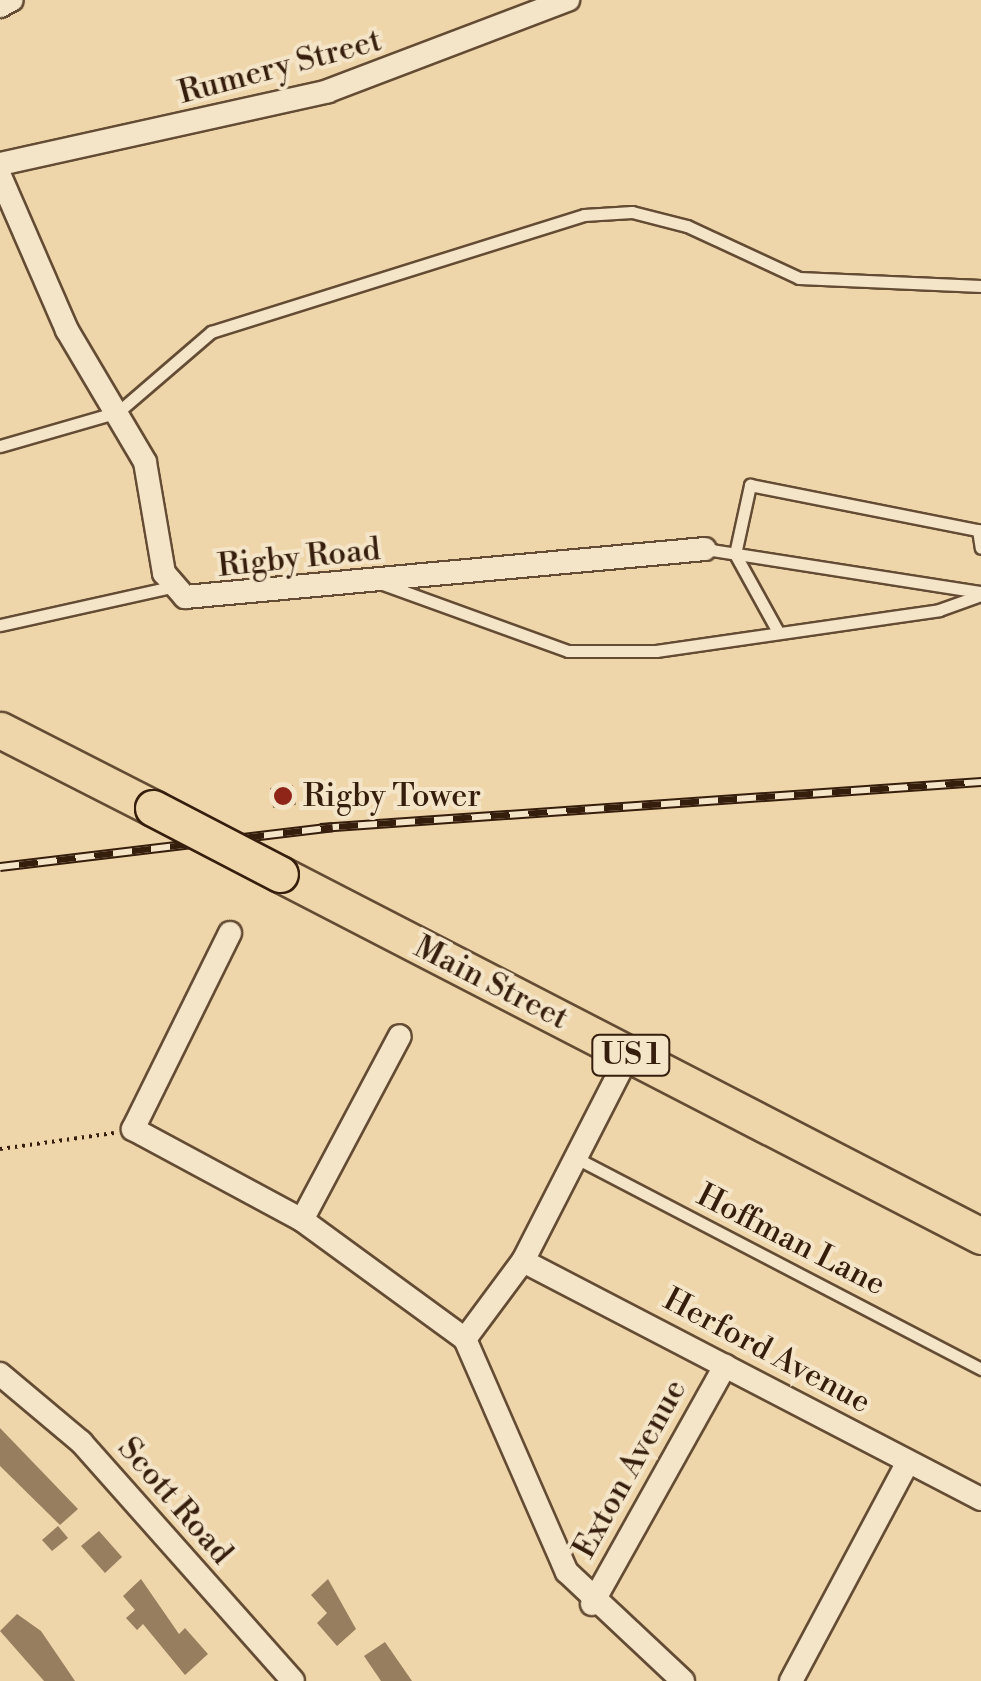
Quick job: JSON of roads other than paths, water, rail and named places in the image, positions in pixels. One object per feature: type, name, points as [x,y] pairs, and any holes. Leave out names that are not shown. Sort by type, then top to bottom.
[{"type":"main road","name":"Main Street","points":[[0,730],[981,1236]]},
{"type":"street","points":[[0,6],[12,0]]},
{"type":"street","name":"Rumery Street","points":[[0,164],[295,101],[568,0]]},
{"type":"street","name":"Rigby Road","points":[[0,176],[67,330],[118,412],[156,494],[171,587],[205,601],[706,550]]},
{"type":"street","points":[[230,933],[134,1129],[302,1220],[465,1338],[550,1543],[592,1604],[683,1681]]},
{"type":"street","points":[[302,1220],[400,1036]]},
{"type":"street","points":[[465,1338],[523,1261],[629,1054]]},
{"type":"street","name":"Herford Avenue","points":[[523,1261],[981,1498]]},
{"type":"street","name":"Exton Avenue","points":[[592,1604],[725,1366]]},
{"type":"street","name":"Scott Road","points":[[0,1374],[81,1442],[293,1681]]},
{"type":"street","points":[[791,1681],[908,1462]]},
{"type":"lane","points":[[0,446],[118,412],[212,332],[584,215],[632,212],[687,226],[799,278],[981,286]]},
{"type":"lane","points":[[777,630],[735,554],[750,485],[978,530],[981,548]]},
{"type":"lane","points":[[706,550],[981,594]]},
{"type":"lane","points":[[379,582],[568,651],[656,651],[777,630],[939,610],[981,594]]},
{"type":"lane","points":[[0,625],[171,587]]},
{"type":"lane","name":"Hoffman Lane","points":[[576,1158],[981,1369]]},
{"type":"railway","points":[[320,828],[981,782]]},
{"type":"railway","points":[[0,867],[333,827]]},
{"type":"place","name":"Rigby Tower","points":[[283,796]]}]
